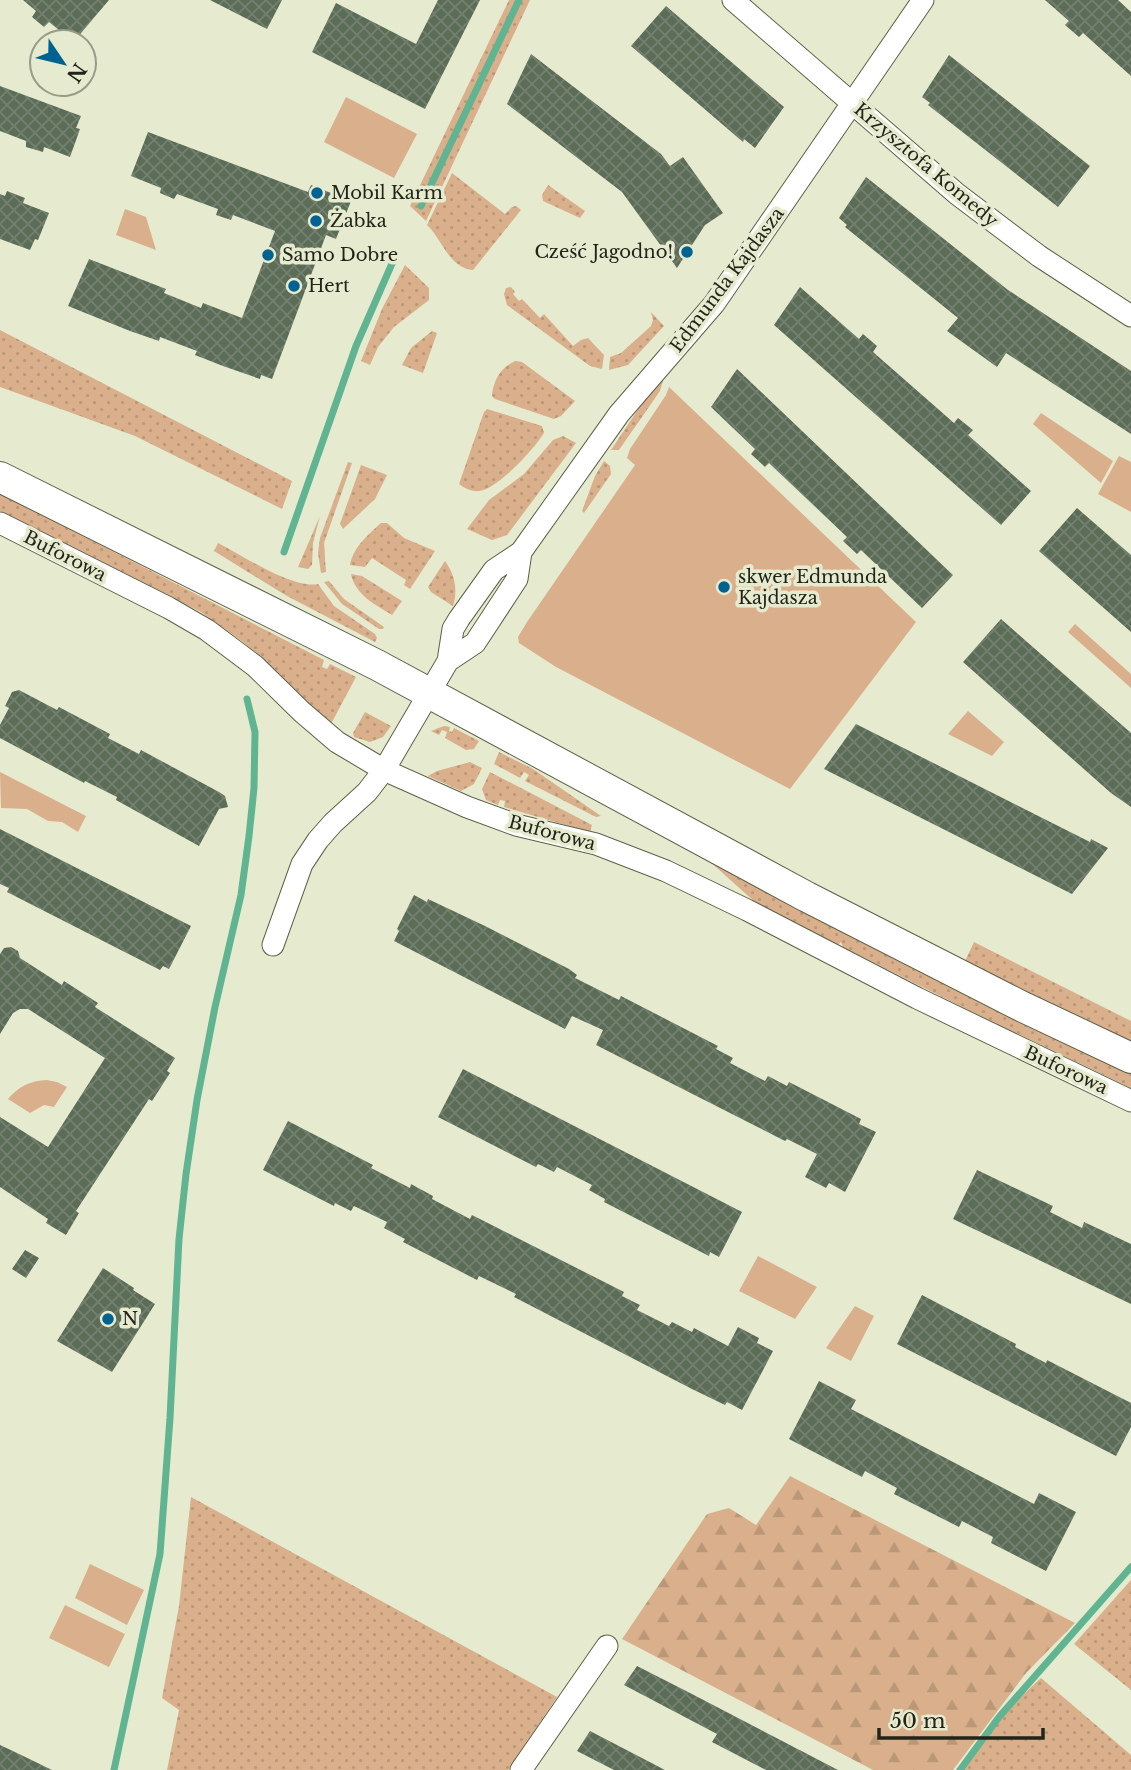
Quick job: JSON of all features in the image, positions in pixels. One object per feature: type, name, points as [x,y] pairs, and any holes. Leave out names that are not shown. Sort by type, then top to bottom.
[{"type":"main road","points":[[0,477],[335,644],[807,897],[1021,1006],[1131,1058]]},
{"type":"street","name":"Krzysztofa Komedy","points":[[733,0],[957,194],[1016,239],[1131,316]]},
{"type":"street","name":"Edmunda Kajdasza","points":[[273,945],[302,864],[318,840],[367,792],[384,770],[447,661],[475,643],[517,579],[521,552],[619,414],[715,304],[923,0]]},
{"type":"street","name":"Buforowa","points":[[0,523],[207,630],[255,666],[337,742],[384,770],[467,807],[516,825],[596,844],[666,871],[917,998],[1131,1101]]},
{"type":"street","points":[[521,1770],[607,1646]]},
{"type":"green space","points":[[509,0],[530,0],[426,221],[410,206]]},
{"type":"green space","points":[[346,97],[417,134],[394,178],[324,142]]},
{"type":"green space","points":[[452,173],[505,214],[516,206],[521,210],[473,270],[452,259],[427,225]]},
{"type":"green space","points":[[548,185],[585,211],[580,218],[543,201],[542,195]]},
{"type":"green space","points":[[125,209],[146,217],[156,250],[116,235]]},
{"type":"green space","points":[[405,265],[429,288],[429,300],[394,327],[378,347],[370,365],[361,361],[382,309]]},
{"type":"green space","points":[[511,287],[519,301],[522,299],[540,318],[544,314],[573,346],[588,338],[604,355],[602,369],[590,366],[507,305],[504,294],[506,288]]},
{"type":"green space","points":[[651,312],[664,326],[628,365],[609,370],[610,357],[621,353],[651,326]]},
{"type":"green space","points":[[0,330],[292,481],[282,509],[135,436],[0,387]]},
{"type":"green space","points":[[432,331],[437,333],[423,373],[402,365],[411,348]]},
{"type":"green space","points":[[516,361],[522,362],[575,401],[561,416],[554,419],[495,399],[492,396],[496,380],[506,366]]},
{"type":"green space","points":[[664,377],[660,391],[619,450],[611,450],[643,402]]},
{"type":"green space","name":"skwer Edmunda Kajdasza","points":[[669,387],[916,622],[790,789],[556,667],[519,643],[518,637],[527,622],[635,465],[627,458],[630,449]]},
{"type":"green space","points":[[487,409],[542,426],[544,433],[505,476],[487,489],[474,491],[459,484]]},
{"type":"green space","points":[[1041,413],[1113,461],[1101,483],[1033,424]]},
{"type":"green space","points":[[563,436],[576,443],[507,535],[492,540],[467,529],[489,500],[524,474],[553,440]]},
{"type":"green space","points":[[1119,456],[1131,462],[1131,512],[1098,494]]},
{"type":"green space","points":[[604,461],[610,466],[611,474],[584,513],[582,511],[595,476]]},
{"type":"green space","points":[[348,462],[352,463],[324,543],[326,572],[321,573],[318,553],[320,538]]},
{"type":"green space","points":[[361,465],[387,475],[375,499],[343,529],[340,524]]},
{"type":"green space","points":[[0,493],[324,660],[322,667],[327,669],[330,664],[356,677],[332,722],[328,722],[243,642],[201,612],[0,511]]},
{"type":"green space","points":[[320,516],[313,543],[312,565],[308,569],[298,567]]},
{"type":"green space","points":[[381,523],[387,523],[404,538],[435,551],[410,589],[404,585],[406,580],[372,558],[365,567],[350,565],[358,547]]},
{"type":"green space","points":[[218,543],[282,577],[295,582],[318,584],[334,606],[375,634],[375,642],[287,596],[214,551]]},
{"type":"green space","points":[[445,561],[455,583],[453,606],[431,592],[428,587]]},
{"type":"green space","points":[[351,574],[362,576],[402,601],[392,615],[362,594]]},
{"type":"green space","points":[[329,581],[344,599],[384,627],[383,629],[342,604],[324,582]]},
{"type":"green space","points":[[1075,624],[1131,674],[1131,688],[1068,632]]},
{"type":"green space","points":[[968,711],[1004,742],[992,756],[948,734]]},
{"type":"green space","points":[[365,712],[391,726],[383,737],[370,742],[354,737],[353,733]]},
{"type":"green space","points":[[444,726],[450,727],[449,731],[452,732],[454,728],[479,741],[474,749],[466,750],[445,738],[447,732],[442,730],[439,735],[431,731]]},
{"type":"green space","points":[[499,752],[533,769],[601,816],[596,817],[525,781],[529,775],[524,772],[520,778],[494,764]]},
{"type":"green space","points":[[470,762],[482,768],[474,784],[461,791],[428,776],[437,771]]},
{"type":"green space","points":[[0,772],[86,816],[78,832],[62,822],[48,821],[27,809],[1,808]]},
{"type":"green space","points":[[490,772],[592,825],[590,832],[504,807],[505,801],[500,800],[498,805],[486,800],[482,789]]},
{"type":"green space","points":[[707,859],[1053,1037],[1131,1073],[1131,1088],[960,1006],[843,947],[841,942],[838,945],[756,903]]},
{"type":"green space","points":[[974,942],[1131,1021],[1131,1042],[965,961]]},
{"type":"green space","points":[[47,1080],[67,1087],[54,1107],[44,1105],[30,1113],[8,1099],[25,1085]]},
{"type":"green space","points":[[758,1256],[817,1287],[795,1319],[739,1291]]},
{"type":"green space","points":[[855,1306],[874,1316],[851,1361],[826,1348]]},
{"type":"green space","points":[[790,1476],[1075,1623],[1026,1673],[953,1770],[873,1770],[622,1639],[707,1514],[729,1508],[756,1525]]},
{"type":"green space","points":[[191,1497],[557,1697],[508,1770],[167,1770],[179,1710],[162,1698],[179,1606]]},
{"type":"green space","points":[[90,1564],[144,1590],[127,1625],[75,1598]]},
{"type":"green space","points":[[1131,1580],[1131,1690],[1074,1644]]},
{"type":"green space","points":[[65,1605],[125,1634],[109,1667],[49,1638]]},
{"type":"green space","points":[[1041,1678],[1131,1755],[1131,1770],[956,1770],[999,1717]]},
{"type":"building","points":[[23,0],[109,0],[85,28],[56,28],[49,22],[44,27],[32,17],[36,11]]},
{"type":"building","points":[[210,0],[282,0],[267,29]]},
{"type":"building","points":[[438,0],[480,0],[425,109],[312,52],[336,3],[416,44]]},
{"type":"building","points":[[1045,0],[1118,0],[1131,12],[1131,76],[1083,33],[1079,37],[1065,25],[1069,21]]},
{"type":"building","points":[[666,6],[784,107],[755,148],[744,139],[743,142],[631,46]]},
{"type":"building","points":[[531,54],[661,154],[670,166],[683,157],[723,213],[705,225],[677,268],[622,192],[507,104]]},
{"type":"building","points":[[949,55],[1090,166],[1058,207],[928,105],[930,103],[922,97]]},
{"type":"building","points":[[0,86],[81,116],[76,128],[80,129],[70,157],[44,147],[43,152],[26,147],[26,141],[0,131]]},
{"type":"building","points":[[148,132],[308,192],[311,185],[351,201],[336,239],[326,235],[272,379],[261,375],[260,379],[223,366],[195,355],[197,351],[160,337],[159,341],[130,331],[68,306],[89,259],[166,289],[164,293],[201,308],[203,303],[242,318],[275,231],[233,215],[231,220],[216,215],[218,209],[177,194],[174,199],[160,193],[161,188],[131,176]]},
{"type":"building","points":[[866,177],[1008,290],[1131,371],[1131,434],[1006,353],[997,367],[947,331],[958,318],[845,227],[847,225],[839,218]]},
{"type":"building","points":[[7,191],[25,198],[23,203],[49,213],[38,240],[35,239],[30,250],[0,239],[0,194],[5,196]]},
{"type":"building","points":[[800,287],[859,339],[863,334],[877,346],[873,352],[954,423],[958,418],[973,430],[968,435],[1031,491],[1001,525],[774,325]]},
{"type":"building","points":[[737,369],[953,575],[922,608],[861,550],[857,554],[843,541],[847,537],[769,463],[765,467],[751,454],[755,449],[711,407]]},
{"type":"building","points":[[1077,508],[1131,555],[1131,632],[1039,551]]},
{"type":"building","points":[[1001,619],[1131,733],[1131,807],[1111,793],[963,662]]},
{"type":"building","points":[[19,690],[57,710],[59,707],[110,734],[108,738],[139,754],[141,750],[219,792],[225,796],[228,807],[219,809],[199,846],[116,800],[117,797],[85,781],[84,783],[0,738],[0,725],[9,708],[5,706],[12,692]]},
{"type":"building","points":[[856,724],[1090,842],[1091,839],[1108,848],[1072,894],[824,769]]},
{"type":"building","points":[[0,829],[191,926],[169,969],[163,966],[160,970],[7,892],[9,888],[0,884]]},
{"type":"building","points":[[414,895],[485,926],[569,969],[577,975],[575,978],[619,1000],[621,996],[718,1046],[716,1049],[733,1058],[730,1063],[765,1081],[768,1076],[787,1086],[789,1082],[861,1119],[859,1124],[876,1132],[845,1192],[829,1183],[826,1188],[805,1177],[817,1154],[787,1139],[785,1141],[596,1045],[603,1030],[572,1016],[565,1029],[394,941]]},
{"type":"building","points":[[11,947],[18,951],[20,958],[62,985],[64,981],[98,1003],[95,1007],[175,1058],[167,1071],[170,1073],[152,1101],[149,1099],[76,1211],[79,1213],[66,1235],[46,1223],[48,1219],[0,1187],[0,1117],[48,1147],[105,1058],[28,1009],[13,1013],[0,1034],[0,954],[4,948]]},
{"type":"building","points":[[463,1069],[742,1212],[719,1257],[710,1252],[709,1256],[604,1202],[605,1199],[589,1190],[592,1185],[557,1167],[554,1172],[538,1164],[536,1167],[438,1117]]},
{"type":"building","points":[[288,1121],[373,1165],[371,1168],[410,1188],[411,1184],[433,1196],[432,1199],[470,1219],[472,1215],[624,1292],[622,1296],[640,1305],[637,1310],[669,1326],[672,1322],[692,1332],[694,1328],[728,1346],[738,1327],[759,1338],[757,1343],[773,1351],[742,1410],[692,1389],[514,1297],[516,1294],[479,1276],[477,1280],[403,1242],[405,1239],[384,1228],[387,1222],[354,1206],[351,1211],[335,1203],[334,1206],[263,1170]]},
{"type":"building","points":[[977,1170],[1053,1206],[1050,1212],[1082,1228],[1084,1222],[1131,1244],[1131,1304],[953,1219]]},
{"type":"building","points":[[25,1250],[39,1258],[26,1278],[12,1269]]},
{"type":"building","name":"N","points":[[103,1268],[155,1304],[112,1372],[57,1341]]},
{"type":"building","points":[[922,1295],[1016,1344],[1015,1347],[1046,1363],[1047,1360],[1131,1403],[1131,1427],[1116,1456],[897,1344]]},
{"type":"building","points":[[819,1381],[856,1400],[851,1409],[1034,1504],[1039,1493],[1076,1512],[1046,1571],[991,1543],[993,1537],[962,1521],[959,1527],[894,1494],[897,1488],[865,1471],[862,1477],[789,1439]]},
{"type":"building","points":[[637,1666],[838,1770],[766,1770],[712,1742],[717,1734],[624,1685]]},
{"type":"building","points":[[590,1731],[665,1770],[614,1770],[577,1751]]},
{"type":"building","points":[[0,1745],[15,1752],[52,1770],[0,1770]]},
{"type":"waterway","points":[[421,206],[519,0]]},
{"type":"waterway","points":[[284,552],[356,346],[394,259]]},
{"type":"waterway","points":[[114,1770],[160,1554],[179,1239],[186,1174],[215,1007],[241,895],[254,788],[255,732],[247,699]]},
{"type":"waterway","points":[[960,1770],[999,1717],[1131,1567]]},
{"type":"place","name":"Mobil Karm","points":[[317,193]]},
{"type":"place","name":"Żabka","points":[[316,221]]},
{"type":"place","name":"Cześć Jagodno!","points":[[687,252]]},
{"type":"place","name":"Samo Dobre","points":[[268,255]]},
{"type":"place","name":"Hert","points":[[294,286]]},
{"type":"place","name":"skwer Edmunda Kajdasza","points":[[724,587]]},
{"type":"place","name":"N","points":[[108,1319]]}]
